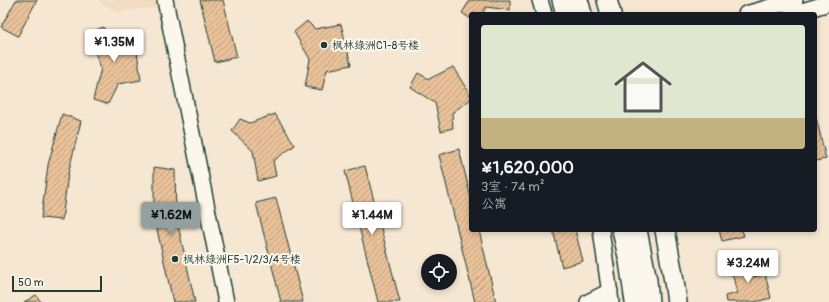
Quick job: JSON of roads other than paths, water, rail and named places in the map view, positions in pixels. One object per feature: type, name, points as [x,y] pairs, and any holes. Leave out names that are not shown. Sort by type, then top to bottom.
[{"type":"main road","points":[[562,0],[565,12]]},
{"type":"main road","points":[[578,0],[581,12]]},
{"type":"main road","points":[[592,0],[595,12]]},
{"type":"main road","points":[[607,0],[610,12]]},
{"type":"main road","points":[[622,232],[635,302]]},
{"type":"main road","points":[[637,232],[647,280],[649,302]]},
{"type":"main road","points":[[649,232],[659,278],[662,302]]},
{"type":"main road","points":[[665,232],[677,302]]},
{"type":"street","points":[[165,0],[226,302]]},
{"type":"street","points":[[540,0],[543,12]]},
{"type":"street","points":[[753,12],[795,0]]},
{"type":"street","points":[[799,12],[829,3]]},
{"type":"street","points":[[588,302],[610,297],[602,232]]},
{"type":"place","name":"枫林绿洲C1-8号楼","points":[[324,45]]},
{"type":"place","name":"枫林绿洲F5-1/2/3/4号楼","points":[[175,259]]}]
